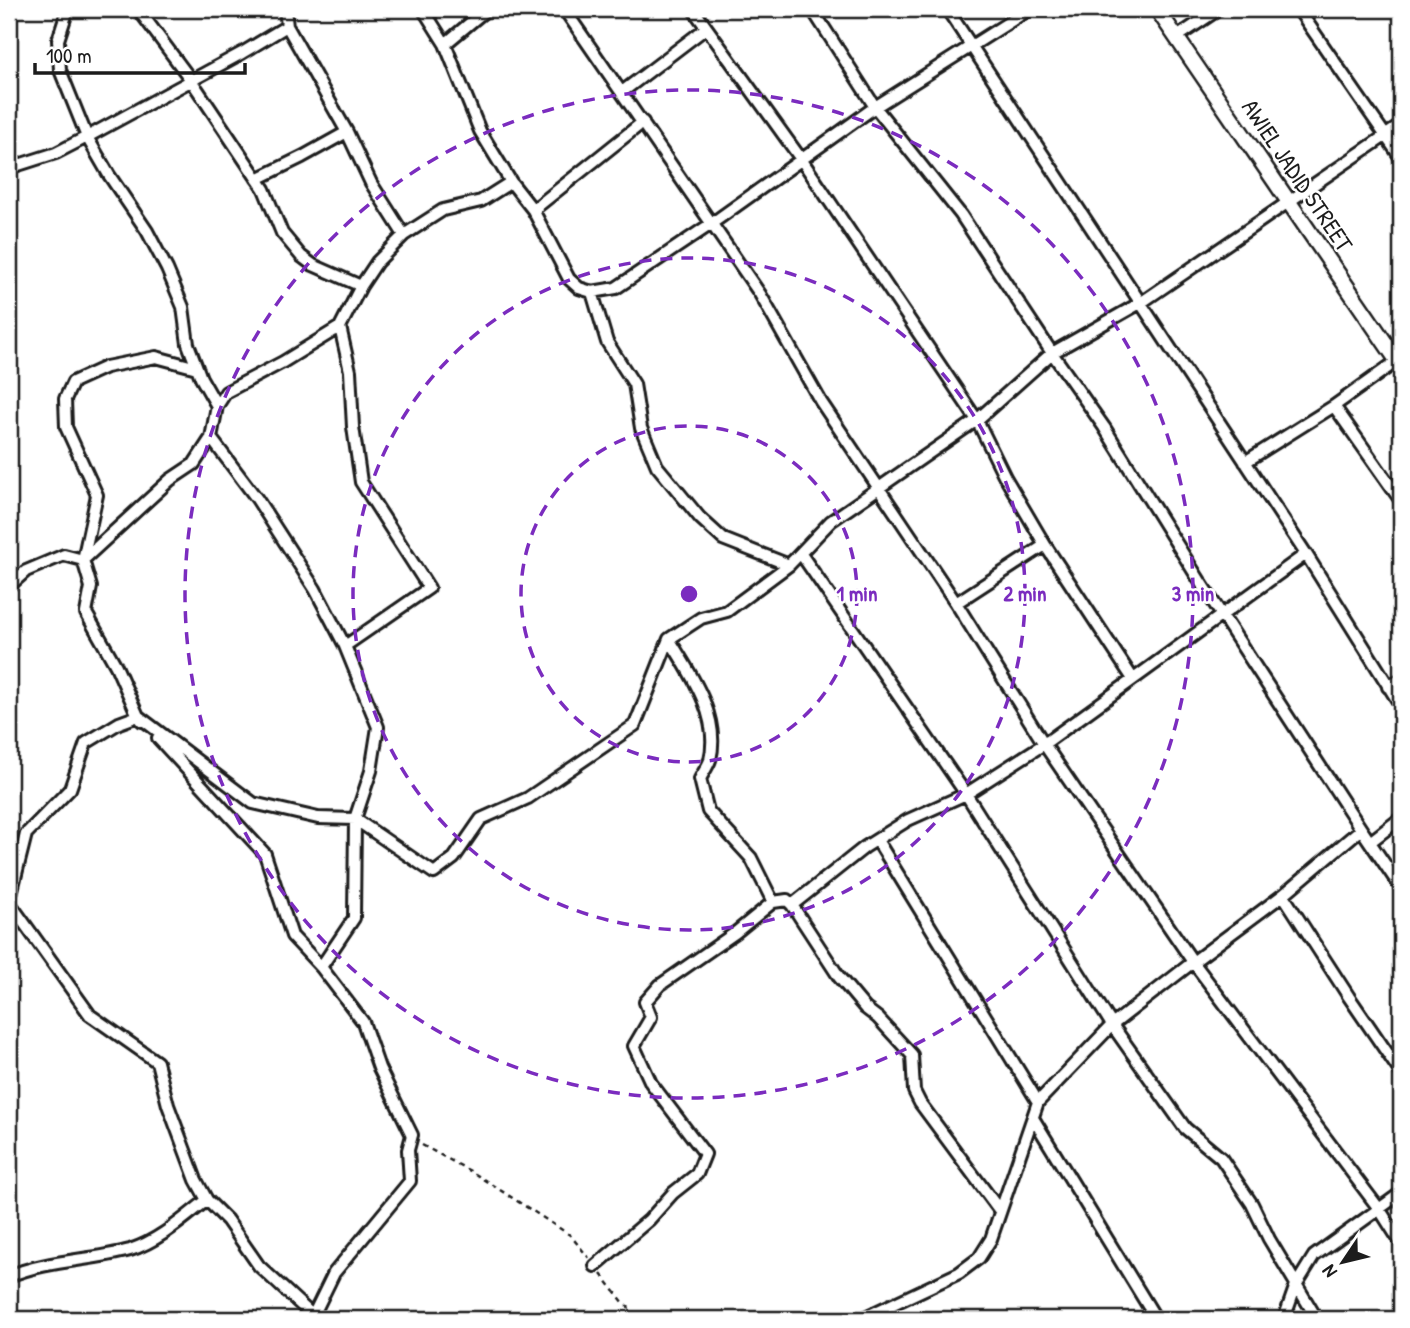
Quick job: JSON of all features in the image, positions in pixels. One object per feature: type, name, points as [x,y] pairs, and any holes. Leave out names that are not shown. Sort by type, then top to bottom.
[{"type":"street","points":[[68,9],[58,40],[60,70],[87,137],[147,231],[167,269],[183,307],[188,344],[217,406]]},
{"type":"street","points":[[138,9],[191,80],[264,189],[282,233],[301,256],[313,265],[361,286]]},
{"type":"street","points":[[285,9],[287,26],[371,183],[404,235]]},
{"type":"street","points":[[423,9],[445,44],[480,131],[511,182],[533,210],[569,279],[579,288],[592,292],[617,288],[875,107],[1030,9]]},
{"type":"street","points":[[445,44],[487,9]]},
{"type":"street","points":[[564,9],[760,294],[821,402],[956,603],[1044,744],[1193,962],[1380,1210],[1401,1243]]},
{"type":"street","points":[[693,9],[800,159],[977,420],[1005,477],[1045,545],[1133,679]]},
{"type":"street","points":[[813,9],[875,107],[961,215],[1104,427],[1222,616],[1401,888]]},
{"type":"street","points":[[947,9],[1142,302],[1401,706]]},
{"type":"street","name":"AWIEL JADID STREET","points":[[1157,9],[1399,363]]},
{"type":"street","points":[[1177,37],[1219,9]]},
{"type":"street","points":[[1298,9],[1401,158]]},
{"type":"street","points":[[9,169],[56,153],[287,26]]},
{"type":"street","points":[[622,92],[706,29]]},
{"type":"street","points":[[533,210],[643,122]]},
{"type":"street","points":[[138,716],[253,803],[318,818],[355,819],[434,873],[454,858],[481,819],[528,798],[635,725],[669,639],[701,618],[727,611],[789,565],[831,521],[977,420],[1052,353],[1142,302],[1401,125]]},
{"type":"street","points":[[257,179],[346,132]]},
{"type":"street","points":[[83,560],[170,480],[194,464],[211,438],[217,406],[232,387],[283,362],[340,327],[377,262],[404,235],[443,210],[481,201],[511,182]]},
{"type":"street","points":[[592,292],[607,342],[634,384],[641,428],[657,466],[700,518],[723,539],[789,565]]},
{"type":"street","points":[[340,327],[350,371],[353,427],[361,482],[429,588],[345,646]]},
{"type":"street","points":[[138,716],[119,723],[86,743],[70,789],[26,834],[9,902],[90,1015],[157,1062],[172,1117],[196,1180],[207,1200],[227,1220],[259,1266],[313,1317],[334,1273],[410,1181],[408,1150],[412,1135],[379,1068],[363,1022],[321,967],[292,936],[265,854],[138,716],[116,666],[86,613],[91,587],[83,560],[97,495],[66,427],[65,399],[73,382],[106,367],[156,357],[197,368]]},
{"type":"street","points":[[1245,462],[1399,363]]},
{"type":"street","points":[[1334,406],[1401,501]]},
{"type":"street","points":[[211,438],[257,499],[316,589],[345,646],[378,727],[371,771],[355,819],[354,918],[321,967]]},
{"type":"street","points":[[956,603],[1045,545]]},
{"type":"street","points":[[802,554],[966,794],[1112,1025],[1185,1128],[1221,1158],[1252,1203],[1269,1239],[1317,1319]]},
{"type":"street","points":[[792,905],[847,859],[908,820],[966,794],[1044,744],[1306,554]]},
{"type":"street","points":[[9,586],[26,570],[64,555],[83,560]]},
{"type":"street","points":[[669,639],[699,687],[712,733],[710,760],[700,779],[708,811],[751,858],[774,902]]},
{"type":"street","points":[[1388,687],[1401,678]]},
{"type":"street","points":[[1370,842],[1401,817]]},
{"type":"street","points":[[861,1319],[937,1285],[979,1258],[991,1239],[1038,1102],[1112,1025],[1283,895],[1361,829]]},
{"type":"street","points":[[877,840],[1038,1102]]},
{"type":"street","points":[[1283,895],[1401,1073]]},
{"type":"street","points":[[595,1266],[697,1174],[705,1154],[651,1083],[634,1046],[651,1017],[645,1002],[660,985],[735,933],[774,902],[787,900],[839,977],[865,1008],[878,1018],[912,1055],[914,1091],[920,1103],[1000,1211]]},
{"type":"street","points":[[1032,1118],[1156,1319]]},
{"type":"street","points":[[1284,1319],[1296,1285],[1314,1256],[1401,1193]]},
{"type":"street","points":[[9,1276],[27,1268],[132,1249],[166,1231],[207,1200]]},
{"type":"path","points":[[412,1135],[422,1146],[472,1172],[570,1235],[624,1303],[641,1319]]}]
